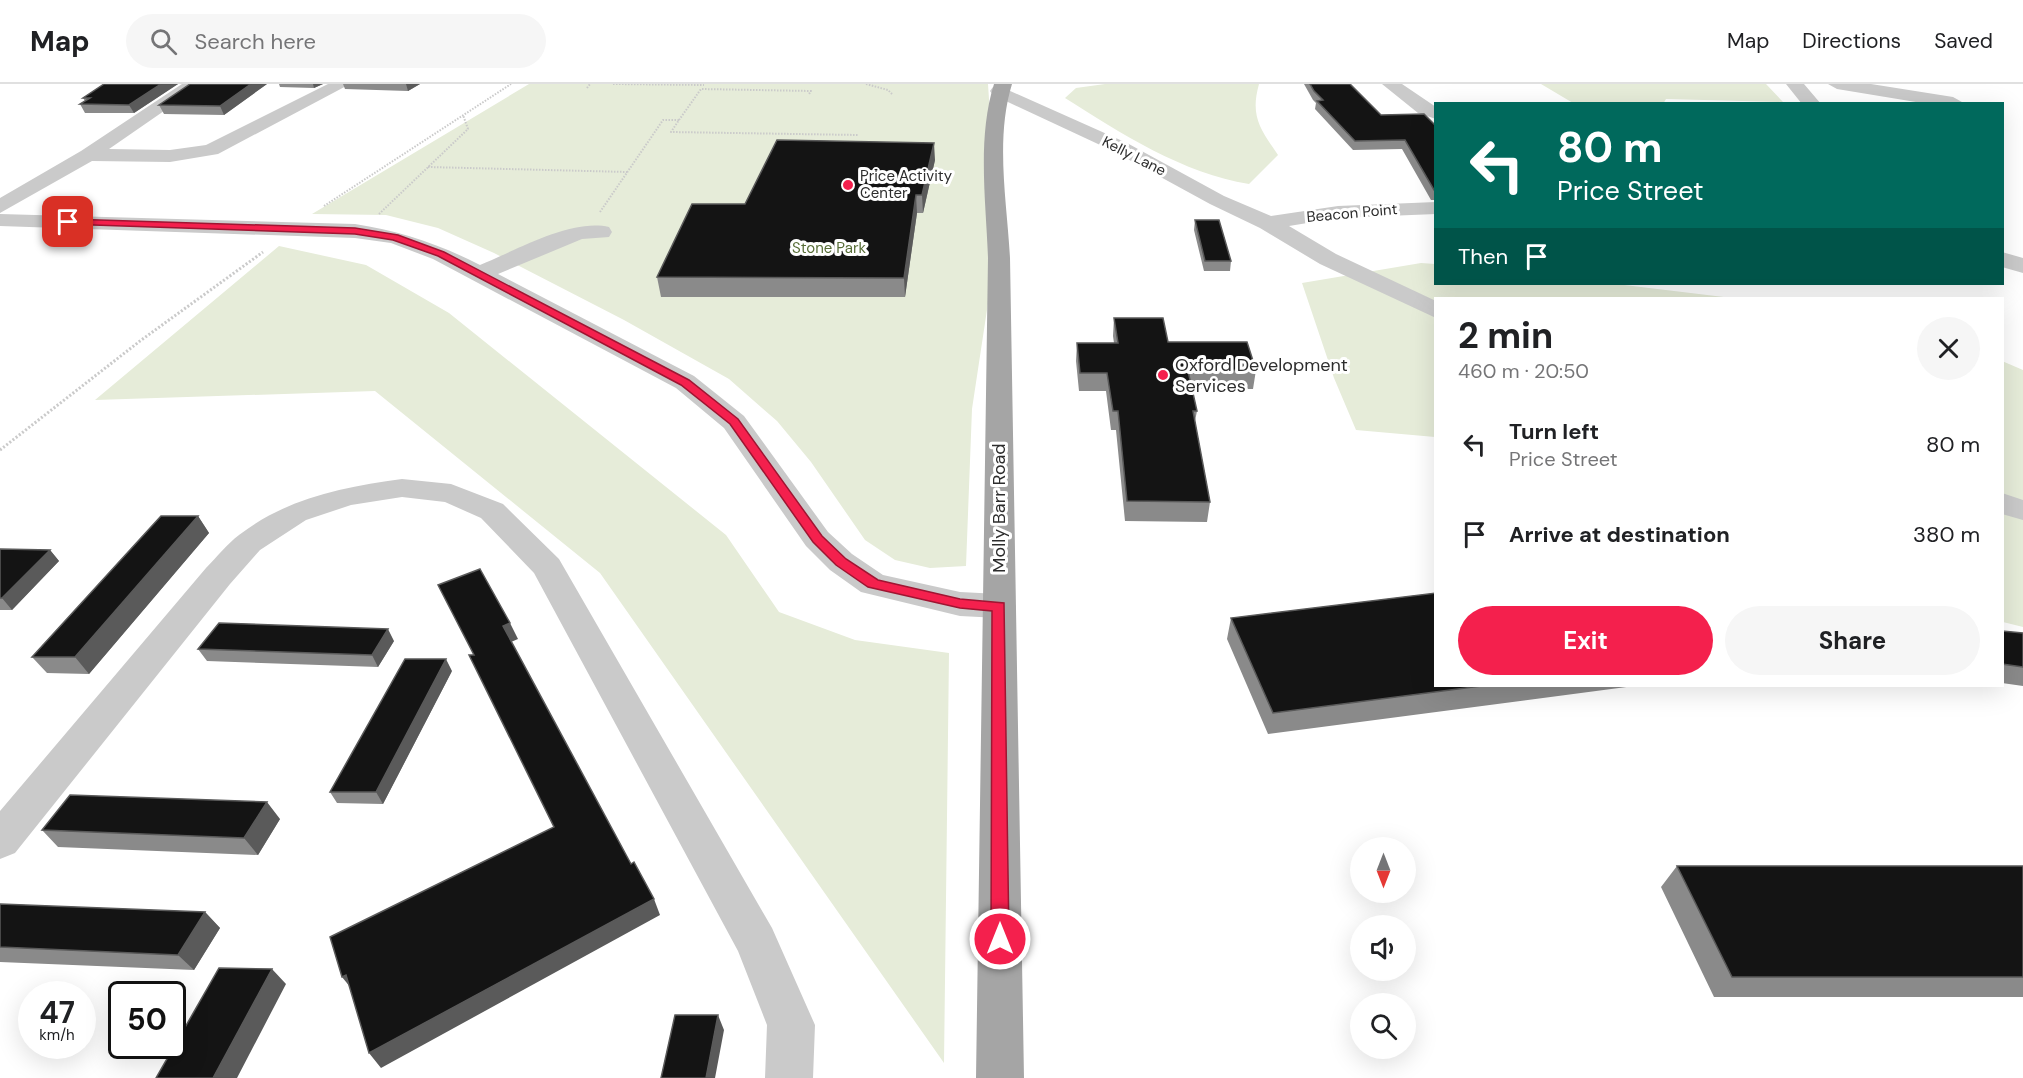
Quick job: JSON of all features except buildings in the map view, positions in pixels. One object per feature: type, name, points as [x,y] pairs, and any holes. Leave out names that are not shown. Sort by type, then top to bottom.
[{"type":"main road","name":"Molly Barr Road","points":[[1000,1078],[999,258],[996,123],[1001,88]]},
{"type":"street","points":[[0,207],[88,155],[194,84]]},
{"type":"street","points":[[88,155],[170,156],[211,150],[342,84]]},
{"type":"street","points":[[1391,84],[1424,109],[1434,113]]},
{"type":"street","points":[[1795,84],[1810,102]]},
{"type":"street","points":[[1837,84],[1953,102]]},
{"type":"street","name":"Kelly Lane","points":[[1001,88],[1120,147],[1217,200],[1268,223],[1328,259],[1434,310]]},
{"type":"street","name":"Beacon Point","points":[[1268,223],[1338,212],[1434,208]]},
{"type":"street","points":[[0,220],[293,227],[355,231],[395,237],[441,254],[685,382],[734,422],[817,539],[841,562],[873,584],[960,604],[999,606]]},
{"type":"street","points":[[481,273],[598,226]]},
{"type":"street","points":[[2004,260],[2023,266]]},
{"type":"street","points":[[0,842],[218,576],[249,543],[295,513],[347,496],[402,488],[451,493],[492,511],[547,567],[756,942],[791,1025],[789,1078]]},
{"type":"street","points":[[2004,504],[2023,510]]},
{"type":"path","points":[[0,450],[140,341],[278,242],[293,227],[510,84]]},
{"type":"path","points":[[587,88],[590,84]]},
{"type":"path","points":[[613,84],[704,85]]},
{"type":"path","points":[[632,88],[635,84]]},
{"type":"path","points":[[748,90],[752,84]]},
{"type":"path","points":[[866,84],[888,90],[891,94]]},
{"type":"path","points":[[704,85],[671,132],[858,135]]},
{"type":"path","points":[[701,89],[811,91],[809,94]]},
{"type":"path","points":[[762,94],[764,90]]},
{"type":"path","points":[[378,218],[380,211],[468,129],[463,115]]},
{"type":"path","points":[[598,226],[628,172],[663,120],[679,120]]},
{"type":"path","points":[[428,167],[628,172]]},
{"type":"green space","name":"Stone Park","points":[[529,84],[988,84],[998,237],[972,409],[966,566],[930,568],[895,560],[865,540],[811,462],[777,421],[729,379],[624,320],[494,253],[438,228],[386,215],[312,214]]},
{"type":"green space","points":[[1105,84],[1259,84],[1256,95],[1258,122],[1278,155],[1249,184],[1225,179],[1177,162],[1130,138],[1065,98],[1076,88]]},
{"type":"green space","points":[[1541,84],[1766,84],[1783,102],[1666,99],[1664,102],[1571,102]]},
{"type":"green space","points":[[279,246],[366,265],[449,313],[726,535],[779,612],[855,640],[949,653],[944,1063],[600,573],[375,391],[95,400]]},
{"type":"green space","points":[[1421,263],[1434,264],[1434,285],[1624,285],[1724,297],[1434,297],[1434,437],[1356,430],[1334,378],[1302,283]]},
{"type":"green space","points":[[2004,362],[2023,370],[2023,627],[2004,622]]},
{"type":"place","name":"Price Activity Center","points":[[848,185]]},
{"type":"place","name":"Oxford Development Services","points":[[1163,375]]},
{"type":"route","points":[[68,222],[293,227],[355,231],[395,237],[441,254],[685,382],[734,422],[817,539],[841,562],[873,584],[960,604],[999,606],[1000,939]]}]
